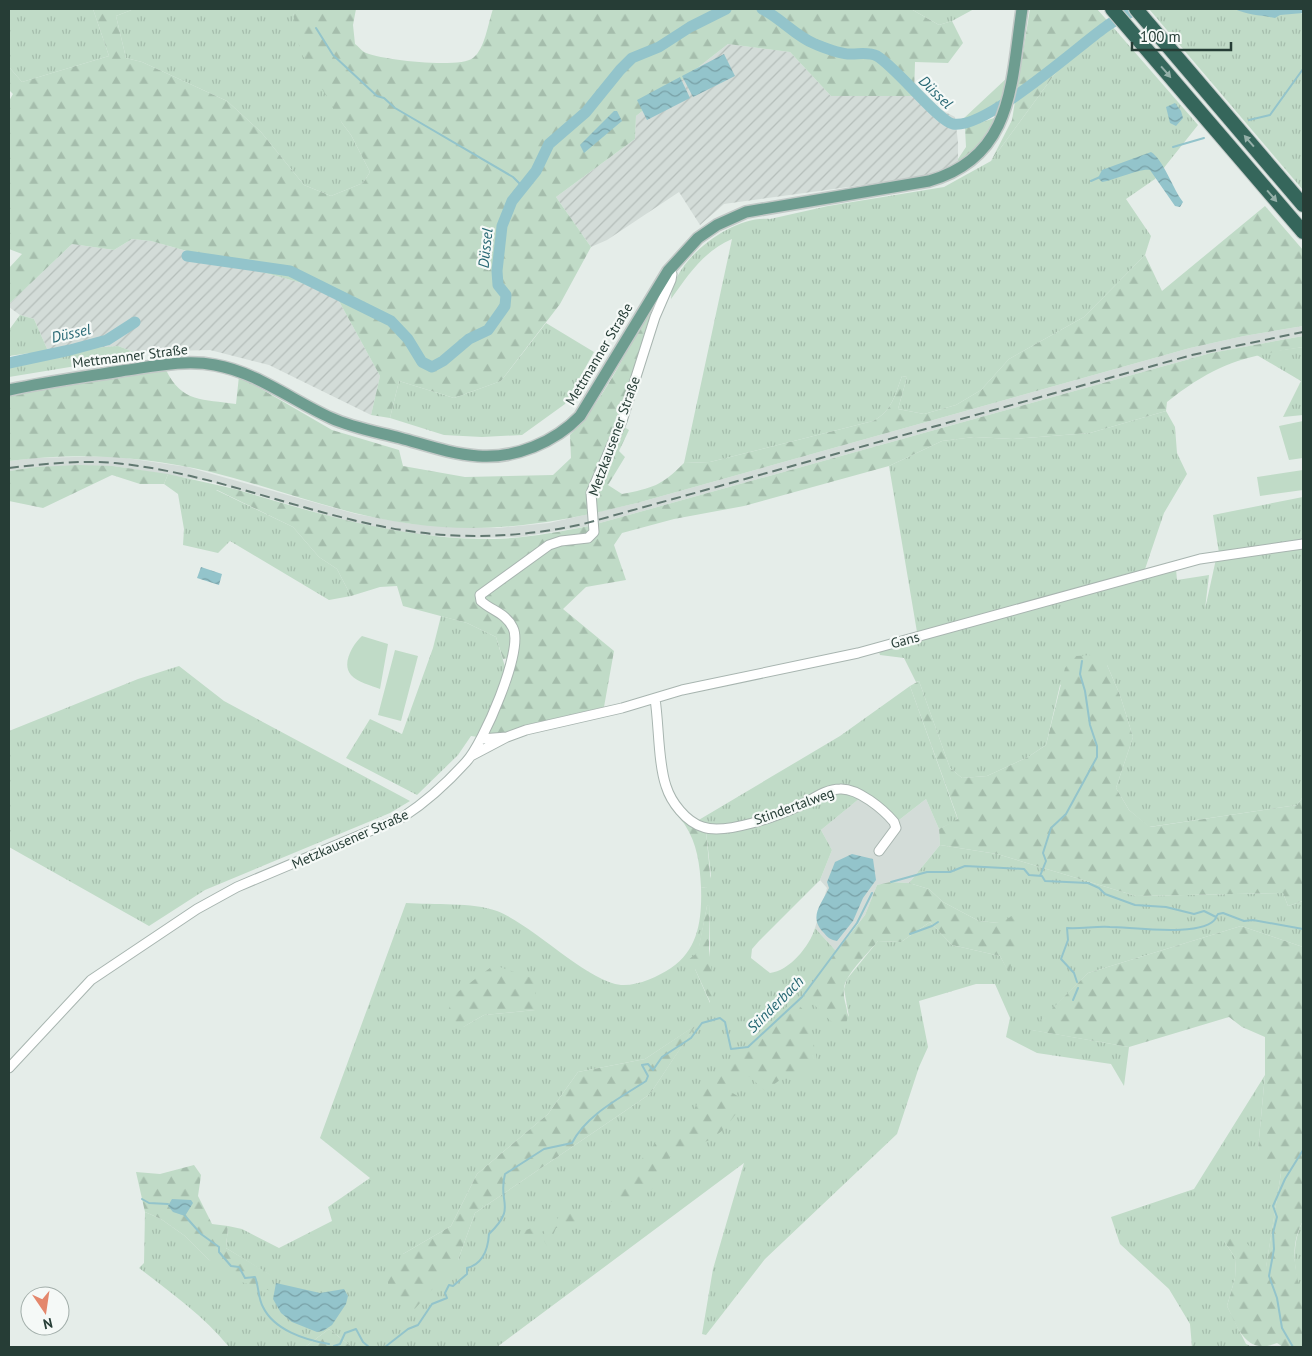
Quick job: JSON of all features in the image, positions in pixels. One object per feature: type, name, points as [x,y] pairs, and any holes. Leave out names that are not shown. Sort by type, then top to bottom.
[{"type":"highway","points":[[1112,9],[1303,232]]},
{"type":"highway","points":[[1136,9],[1303,205]]},
{"type":"main road","name":"Mettmanner Straße","points":[[9,390],[166,365],[198,363],[215,365],[246,375],[332,419],[362,429],[461,454],[479,456],[505,454],[529,448],[557,437],[580,416],[668,271],[698,238],[717,225],[746,212],[929,181],[953,173],[969,164],[983,151],[996,133],[1005,113],[1022,9]]},
{"type":"street","name":"Metzkausener Straße","points":[[9,1068],[91,980],[125,956],[217,897],[402,817],[426,802],[471,756],[510,668],[516,644],[515,633],[508,620],[501,612],[481,601],[480,595],[540,550],[561,541],[588,538],[594,532],[591,493],[622,421],[655,317],[671,280],[672,274],[668,271]]},
{"type":"street","name":"Gans","points":[[471,756],[507,737],[553,722],[655,699],[682,690],[858,653],[1200,559],[1303,544]]},
{"type":"street","name":"Stindertalweg","points":[[655,699],[666,786],[679,809],[695,824],[716,829],[755,821],[791,810],[828,791],[842,788],[859,794],[894,822],[896,828],[879,851]]},
{"type":"street","name":"Gans","points":[[480,739],[507,737]]},
{"type":"shaded area","points":[[728,44],[790,52],[831,96],[914,96],[955,117],[958,164],[929,176],[724,204],[700,225],[679,192],[607,240],[591,247],[556,197],[635,139],[636,116]]},
{"type":"shaded area","points":[[132,239],[151,241],[334,292],[380,376],[371,415],[269,365],[210,350],[134,352],[118,346],[48,351],[34,319],[20,315],[9,307],[9,304],[72,244],[114,250]]},
{"type":"shaded area","points":[[1303,326],[1303,336],[1211,353],[589,526],[520,537],[463,538],[411,534],[353,523],[212,482],[113,466],[36,467],[9,471],[9,461],[35,458],[113,456],[187,467],[356,514],[412,524],[497,528],[549,523],[637,503],[1190,348]]},
{"type":"shaded area","points":[[866,793],[899,820],[926,799],[939,829],[940,845],[909,883],[890,882],[877,885],[865,915],[836,951],[815,928],[827,888],[820,880],[832,850],[821,830]]},
{"type":"green space","points":[[9,9],[93,9],[109,56],[22,82],[9,67]]},
{"type":"green space","points":[[93,9],[134,9],[116,16],[126,58],[142,62],[227,101],[261,132],[304,185],[331,196],[363,183],[370,172],[351,135],[300,51],[293,13],[300,9],[356,9],[353,25],[355,44],[364,52],[386,58],[437,63],[453,63],[473,58],[483,42],[493,9],[911,9],[939,25],[952,21],[963,43],[948,63],[915,62],[914,96],[831,96],[790,52],[728,44],[636,116],[635,139],[556,197],[591,247],[560,304],[501,381],[454,398],[399,381],[390,418],[371,415],[380,376],[334,292],[151,241],[132,239],[114,250],[72,244],[9,304],[9,268],[22,254],[9,249],[9,101],[13,94],[9,90],[9,67],[22,82],[109,56]]},
{"type":"green space","points":[[134,9],[300,9],[293,14],[342,123],[351,135],[370,172],[363,183],[331,196],[304,185],[261,132],[227,101],[142,62],[126,58],[116,16]]},
{"type":"green space","points":[[911,9],[974,9],[952,21],[939,25]]},
{"type":"green space","points":[[1030,9],[1097,9],[1112,26],[1057,71],[991,161],[1012,120]]},
{"type":"green space","points":[[1149,9],[1289,9],[1303,14],[1303,190]]},
{"type":"green space","points":[[1112,26],[1198,125],[1155,179],[1126,199],[1151,236],[1145,255],[1084,317],[1009,359],[981,390],[956,405],[924,414],[898,409],[907,377],[902,376],[889,407],[873,421],[710,462],[684,463],[732,239],[713,250],[697,264],[671,299],[674,284],[681,270],[693,256],[722,232],[755,219],[770,219],[828,206],[944,187],[991,161],[1057,71]]},
{"type":"green space","points":[[1008,77],[1003,101],[968,119],[963,119]]},
{"type":"green space","points":[[997,117],[981,143],[958,164],[958,159],[966,147],[965,128]]},
{"type":"green space","points":[[1265,206],[1303,250],[1303,326],[1190,348],[637,503],[580,516],[526,525],[470,528],[442,527],[386,520],[336,508],[211,472],[161,462],[85,456],[9,461],[9,396],[34,390],[166,370],[172,381],[186,394],[204,400],[236,404],[239,376],[332,430],[399,450],[403,466],[465,477],[553,475],[571,458],[570,435],[584,420],[609,383],[663,285],[616,422],[629,430],[619,451],[625,457],[608,485],[622,494],[633,492],[656,485],[669,477],[684,463],[710,462],[873,421],[889,407],[902,376],[907,377],[898,409],[924,414],[956,405],[981,390],[1009,359],[1084,317],[1145,255],[1162,291]]},
{"type":"green space","points":[[20,315],[34,319],[48,351],[118,346],[134,352],[131,357],[9,377],[9,367],[28,364],[30,353],[9,356],[9,330]]},
{"type":"green space","points":[[546,323],[594,352],[565,404],[522,435],[482,437],[444,435],[390,418],[399,381],[454,398],[501,381]]},
{"type":"green space","points":[[1303,336],[1303,347],[1247,358],[1216,370],[1184,389],[1167,402],[1166,411],[1090,433],[1013,439],[974,437],[942,441],[889,466],[744,506],[674,519],[622,533],[614,545],[626,580],[586,587],[563,609],[614,651],[604,707],[522,726],[505,733],[489,733],[510,685],[515,657],[503,659],[496,637],[467,623],[403,606],[397,586],[380,587],[351,596],[337,569],[319,557],[293,527],[215,489],[235,489],[331,517],[428,535],[495,539],[531,536],[589,526],[1211,353]]},
{"type":"green space","points":[[1303,347],[1303,415],[1283,417],[1301,381],[1255,354]]},
{"type":"green space","points":[[1166,411],[1175,427],[1177,453],[1187,474],[1164,513],[1144,572],[1176,569],[1177,580],[1209,575],[1205,609],[1216,559],[1303,546],[1303,797],[1297,805],[1149,827],[1129,810],[1116,788],[1133,737],[1120,695],[1107,665],[1060,685],[1046,745],[1028,757],[987,776],[962,778],[950,768],[919,681],[916,682],[904,658],[880,655],[879,652],[911,641],[917,632],[889,466],[942,441],[974,437],[1013,439],[1090,433]]},
{"type":"green space","points":[[1303,421],[1303,458],[1289,460],[1279,426]]},
{"type":"green space","points":[[113,466],[168,474],[164,484],[140,484],[112,475],[43,508],[9,501],[9,471],[36,467]]},
{"type":"green space","points":[[1303,470],[1303,490],[1260,496],[1257,477]]},
{"type":"green space","points":[[168,474],[235,489],[216,490],[293,527],[319,557],[337,569],[351,596],[329,600],[230,541],[218,553],[183,545],[184,529],[178,494],[164,484]]},
{"type":"green space","points":[[1303,497],[1303,542],[1219,553],[1213,515]]},
{"type":"green space","points":[[441,616],[467,623],[496,637],[506,670],[478,737],[471,736],[458,755],[417,795],[346,758],[370,719],[402,734],[433,648]]},
{"type":"green space","points":[[362,636],[388,644],[380,689],[357,680],[348,670],[349,654]]},
{"type":"green space","points":[[395,650],[418,656],[401,721],[378,715]]},
{"type":"green space","points":[[1092,655],[1107,665],[1120,695],[1133,737],[1116,788],[1129,810],[1150,827],[1297,805],[1303,797],[1303,901],[1288,906],[1283,893],[1136,896],[997,854],[940,845],[939,829],[958,819],[910,686],[919,681],[950,768],[962,778],[987,776],[1028,757],[1046,745],[1065,668],[1076,656]]},
{"type":"green space","points":[[179,666],[224,701],[410,801],[390,813],[205,890],[149,926],[9,847],[9,731],[138,679]]},
{"type":"green space","points":[[910,686],[958,820],[939,829],[926,799],[899,820],[869,795],[855,789],[842,787],[777,812],[744,822],[712,824],[697,821],[840,736]]},
{"type":"green space","points":[[840,792],[860,798],[821,830],[832,850],[820,880],[759,941],[752,949],[751,958],[770,973],[784,968],[804,950],[815,928],[836,951],[825,968],[849,1017],[844,989],[847,979],[878,941],[901,942],[930,922],[952,945],[1000,956],[1009,972],[999,923],[979,921],[943,902],[929,889],[909,883],[940,845],[997,854],[1136,896],[1283,893],[1288,906],[1303,901],[1303,947],[1241,926],[1088,973],[1032,1030],[1129,1047],[1124,1086],[1111,1064],[1037,1053],[1006,1037],[1010,1018],[995,984],[976,984],[919,1001],[928,1047],[919,1067],[897,1134],[765,1259],[706,1335],[702,1334],[713,1269],[744,1163],[497,1347],[352,1347],[329,1329],[305,1347],[229,1347],[198,1315],[139,1268],[144,1263],[145,1212],[161,1219],[185,1236],[209,1260],[270,1275],[226,1248],[228,1226],[242,1229],[279,1248],[332,1221],[328,1207],[370,1178],[320,1138],[406,903],[465,905],[497,911],[527,928],[577,964],[608,982],[627,985],[641,982],[654,978],[671,968],[688,952],[693,942],[701,910],[701,887],[706,888],[711,876],[706,831],[721,831],[830,793]],"holes":[[[710,905],[710,1003],[695,969],[707,906]],[[535,979],[535,1010],[484,1015],[463,1027]],[[695,1026],[650,1094],[475,1213],[458,1260],[403,1254],[451,1226],[477,1174],[548,1114],[578,1072],[645,1059]]]},
{"type":"green space","points":[[670,802],[692,827],[706,831],[711,884],[706,888],[701,887],[699,862],[692,839]]},
{"type":"green space","points":[[890,882],[909,883],[929,889],[943,902],[979,921],[999,923],[1020,912],[1016,947],[1009,973],[1000,956],[952,945],[930,922],[901,942],[878,941],[853,970],[845,983],[844,998],[848,1016],[847,1021],[845,1026],[836,1026],[803,994],[865,915],[877,885]]},
{"type":"green space","points":[[710,904],[709,949],[714,990],[711,1004],[695,969],[688,960],[697,953],[707,906]]},
{"type":"green space","points":[[1241,926],[1303,947],[1303,1221],[1295,1245],[1295,1267],[1302,1300],[1303,1347],[1283,1347],[1277,1343],[1258,1346],[1250,1343],[1239,1331],[1227,1306],[1235,1278],[1236,1259],[1224,1241],[1228,1235],[1245,1241],[1266,1267],[1281,1173],[1263,1171],[1258,1149],[1265,1075],[1265,1037],[1242,1027],[1229,1017],[1129,1047],[1031,1030],[1088,973]]},
{"type":"green space","points":[[494,965],[535,979],[535,1010],[484,1015],[463,1027],[445,1018],[455,994]]},
{"type":"green space","points":[[793,1001],[806,1013],[810,1021],[809,1038],[814,1045],[817,1060],[810,1071],[800,1078],[795,1076],[786,1077],[766,1092],[749,1076],[734,1082],[731,1092],[744,1100],[726,1127],[711,1139],[685,1149],[668,1159],[664,1164],[669,1172],[657,1185],[641,1196],[623,1202],[606,1200],[605,1192],[637,1170],[643,1157],[656,1143],[671,1136],[689,1120],[710,1078]]},
{"type":"green space","points":[[696,1025],[650,1094],[475,1213],[458,1260],[413,1311],[388,1287],[388,1274],[399,1271],[403,1254],[451,1226],[477,1174],[548,1114],[578,1072],[645,1059]]},
{"type":"green space","points":[[1265,1075],[1258,1149],[1281,1173],[1266,1268],[1224,1241],[1236,1259],[1235,1278],[1227,1306],[1246,1344],[1252,1347],[1192,1347],[1190,1324],[1169,1289],[1120,1244],[1111,1217],[1194,1189]]},
{"type":"green space","points":[[194,1165],[201,1175],[198,1196],[212,1224],[228,1226],[226,1248],[271,1275],[271,1291],[238,1281],[209,1260],[185,1236],[161,1219],[145,1212],[136,1172],[160,1174]]},
{"type":"green space","points":[[565,1210],[577,1210],[586,1216],[574,1226],[556,1228],[548,1247],[544,1241],[545,1230],[525,1242],[521,1239],[526,1230],[557,1219]]},
{"type":"green space","points":[[1303,1221],[1303,1311],[1296,1277],[1295,1254],[1298,1232]]},
{"type":"green space","points":[[329,1329],[352,1347],[305,1347]]},
{"type":"water","points":[[1234,9],[1303,9],[1303,13],[1280,15],[1275,18],[1249,14]]},
{"type":"water","points":[[724,54],[735,76],[693,97],[682,76]]},
{"type":"water","points":[[680,77],[690,98],[647,120],[637,100]]},
{"type":"water","points":[[1175,103],[1181,111],[1183,118],[1176,126],[1170,123],[1166,107]]},
{"type":"water","points":[[614,111],[617,111],[622,121],[584,153],[580,145]]},
{"type":"water","points":[[1151,152],[1164,167],[1183,202],[1180,207],[1175,206],[1150,170],[1102,182],[1098,178],[1102,170]]},
{"type":"water","points":[[201,567],[222,574],[219,585],[197,578]]},
{"type":"water","points":[[852,854],[873,859],[876,880],[863,898],[853,921],[837,941],[824,933],[819,927],[816,916],[829,888],[827,882],[835,862]]},
{"type":"water","points":[[172,1199],[191,1200],[193,1203],[185,1216],[173,1212],[168,1206]]},
{"type":"water","points":[[276,1283],[320,1293],[344,1289],[348,1296],[346,1304],[332,1325],[323,1331],[317,1332],[292,1322],[281,1313],[273,1299]]},
{"type":"waterway","name":"Düssel","points":[[187,256],[290,271],[391,321],[408,339],[422,362],[432,367],[443,361],[469,339],[488,330],[505,306],[506,295],[498,285],[497,271],[502,226],[512,201],[536,171],[549,144],[586,112],[632,58],[659,47],[690,27],[726,9]]},
{"type":"waterway","name":"Düssel","points":[[762,9],[815,44],[848,54],[877,56],[895,71],[938,114],[953,124],[968,122],[1007,102],[1108,25],[1137,9]]},
{"type":"waterway","points":[[316,28],[333,55],[377,96],[384,98],[395,108],[513,177],[523,187]]},
{"type":"waterway","points":[[1249,120],[1270,115],[1303,69]]},
{"type":"waterway","points":[[1173,147],[1204,138]]},
{"type":"waterway","points":[[1091,181],[1100,177]]},
{"type":"waterway","name":"Düssel","points":[[9,363],[107,340],[135,322]]},
{"type":"waterway","points":[[1040,876],[1046,861],[1043,853],[1051,828],[1066,814],[1097,757],[1097,746],[1090,725],[1085,691],[1080,674],[1082,661]]},
{"type":"waterway","name":"Stinderbach","points":[[891,882],[927,872],[950,872],[965,866],[1024,869],[1029,875],[1042,876],[1045,881],[1088,883],[1099,888],[1105,894],[1135,905],[1166,907],[1194,914],[1204,911],[1216,917],[1218,914],[1223,913],[1244,921],[1253,920],[1303,929]]},
{"type":"waterway","name":"Stinderbach","points":[[385,1347],[408,1329],[418,1325],[432,1304],[447,1298],[445,1293],[449,1285],[453,1286],[467,1274],[467,1268],[477,1263],[484,1255],[489,1234],[498,1225],[505,1211],[503,1192],[505,1174],[544,1149],[572,1143],[578,1133],[595,1116],[646,1081],[648,1076],[642,1065],[648,1064],[653,1070],[662,1057],[691,1038],[702,1023],[720,1018],[725,1022],[731,1049],[748,1047],[802,997],[857,923],[872,893]]},
{"type":"waterway","points":[[1077,982],[1074,973],[1061,959],[1068,940],[1067,928],[1105,927],[1183,930],[1209,924],[1216,918]]},
{"type":"waterway","points":[[910,934],[938,922]]},
{"type":"waterway","points":[[1073,1000],[1078,988]]},
{"type":"waterway","points":[[1293,1347],[1282,1328],[1277,1298],[1269,1276],[1274,1249],[1273,1233],[1277,1217],[1273,1206],[1285,1179],[1303,1150]]},
{"type":"waterway","points":[[142,1199],[149,1203],[168,1204]]},
{"type":"waterway","points":[[185,1216],[201,1234],[219,1247],[219,1252],[231,1266],[239,1267],[245,1278],[255,1277],[261,1304],[275,1322],[282,1328],[300,1337],[329,1344]]},
{"type":"waterway","points":[[334,1346],[340,1344],[345,1333],[356,1329],[363,1342],[369,1347]]},
{"type":"railway","points":[[9,468],[75,462],[115,463],[182,474],[313,510],[405,531],[482,536],[532,533],[583,524],[1192,355],[1303,332]]}]
